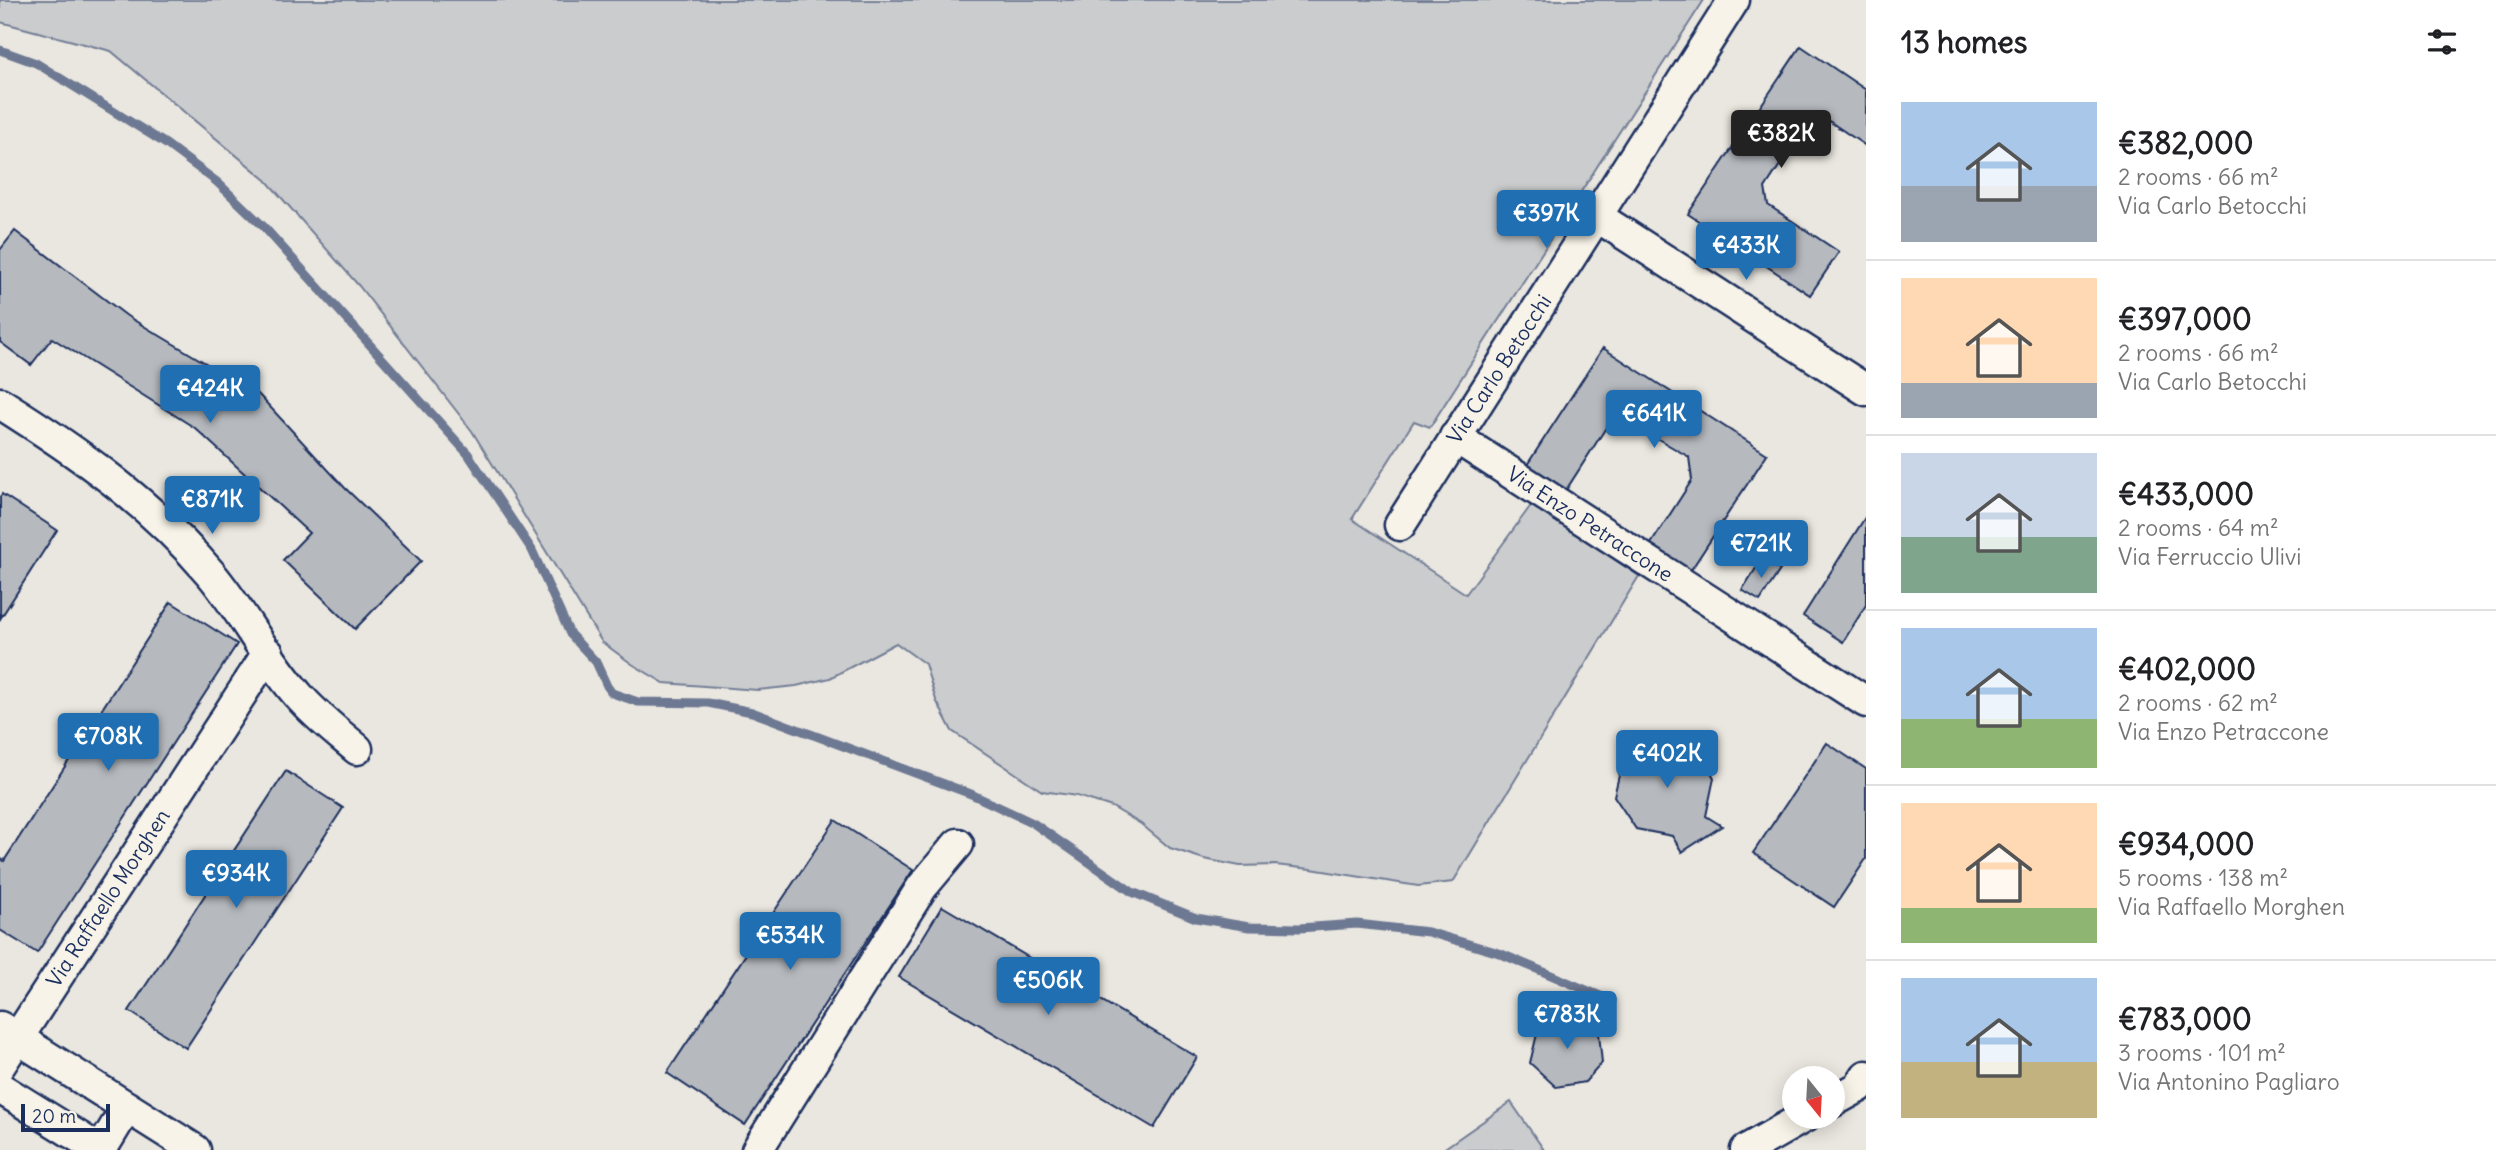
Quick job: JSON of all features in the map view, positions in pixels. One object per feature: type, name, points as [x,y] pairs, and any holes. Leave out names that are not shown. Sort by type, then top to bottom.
[{"type":"street","name":"Via Carlo Betocchi","points":[[1400,526],[1734,0]]},
{"type":"street","points":[[1598,217],[1866,390]]},
{"type":"street","points":[[0,404],[112,478],[163,521],[217,582],[302,700],[358,749]]},
{"type":"street","name":"Via Enzo Petraccone","points":[[1455,437],[1866,702]]},
{"type":"street","name":"Via Raffaello Morghen","points":[[0,1065],[9,1032],[268,653]]},
{"type":"street","points":[[757,1150],[922,887],[958,844]]},
{"type":"street","points":[[9,1032],[195,1150]]},
{"type":"street","points":[[1845,1096],[1864,1087]]},
{"type":"street","points":[[0,1088],[101,1150],[127,1107]]},
{"type":"street","points":[[1746,1150],[1783,1129]]},
{"type":"shaded area","points":[[0,0],[1704,0],[1430,427],[1414,421],[1352,519],[1466,594],[1532,504],[1639,576],[1453,882],[1418,886],[1311,869],[1275,865],[1240,866],[1204,859],[1170,848],[1141,824],[1112,807],[1077,796],[1042,791],[952,731],[936,700],[925,664],[896,643],[830,678],[796,686],[758,690],[664,683],[602,642],[472,431],[359,286],[266,180],[111,51],[0,22]]},
{"type":"shaded area","points":[[1511,1102],[1544,1150],[1442,1150]]},
{"type":"building","points":[[1801,46],[1866,90],[1866,146],[1823,117],[1808,122],[1765,188],[1768,205],[1839,252],[1810,295],[1688,214]]},
{"type":"building","points":[[15,231],[127,316],[259,395],[345,488],[421,561],[355,629],[283,560],[309,533],[195,428],[52,338],[31,365],[0,342],[0,250]]},
{"type":"building","points":[[1603,348],[1767,454],[1689,573],[1649,547],[1692,480],[1689,457],[1627,421],[1609,423],[1566,490],[1527,465]]},
{"type":"building","points":[[2,494],[57,530],[0,619],[0,497]]},
{"type":"building","points":[[1866,516],[1866,605],[1843,642],[1803,616]]},
{"type":"building","points":[[1762,559],[1780,570],[1760,601],[1742,590]]},
{"type":"building","points":[[171,602],[237,644],[37,953],[0,930],[0,858],[4,861]]},
{"type":"building","points":[[1653,735],[1697,743],[1714,778],[1706,816],[1722,826],[1682,852],[1672,836],[1636,829],[1614,796],[1624,755]]},
{"type":"building","points":[[1827,743],[1866,769],[1866,859],[1834,907],[1753,853]]},
{"type":"building","points":[[286,771],[343,808],[186,1048],[129,1011]]},
{"type":"building","points":[[835,820],[913,870],[745,1125],[667,1073]]},
{"type":"building","points":[[942,906],[1197,1057],[1154,1128],[899,977]]},
{"type":"building","points":[[1558,1016],[1579,1016],[1599,1033],[1602,1063],[1585,1082],[1556,1087],[1530,1063],[1537,1034]]},
{"type":"waterway","points":[[0,50],[36,63],[166,144],[217,182],[264,227],[468,454],[532,550],[570,634],[596,662],[612,693],[638,702],[708,703],[752,712],[971,794],[1033,823],[1132,892],[1196,918],[1249,927],[1299,928],[1357,924],[1428,932],[1499,953],[1612,1001]]}]
